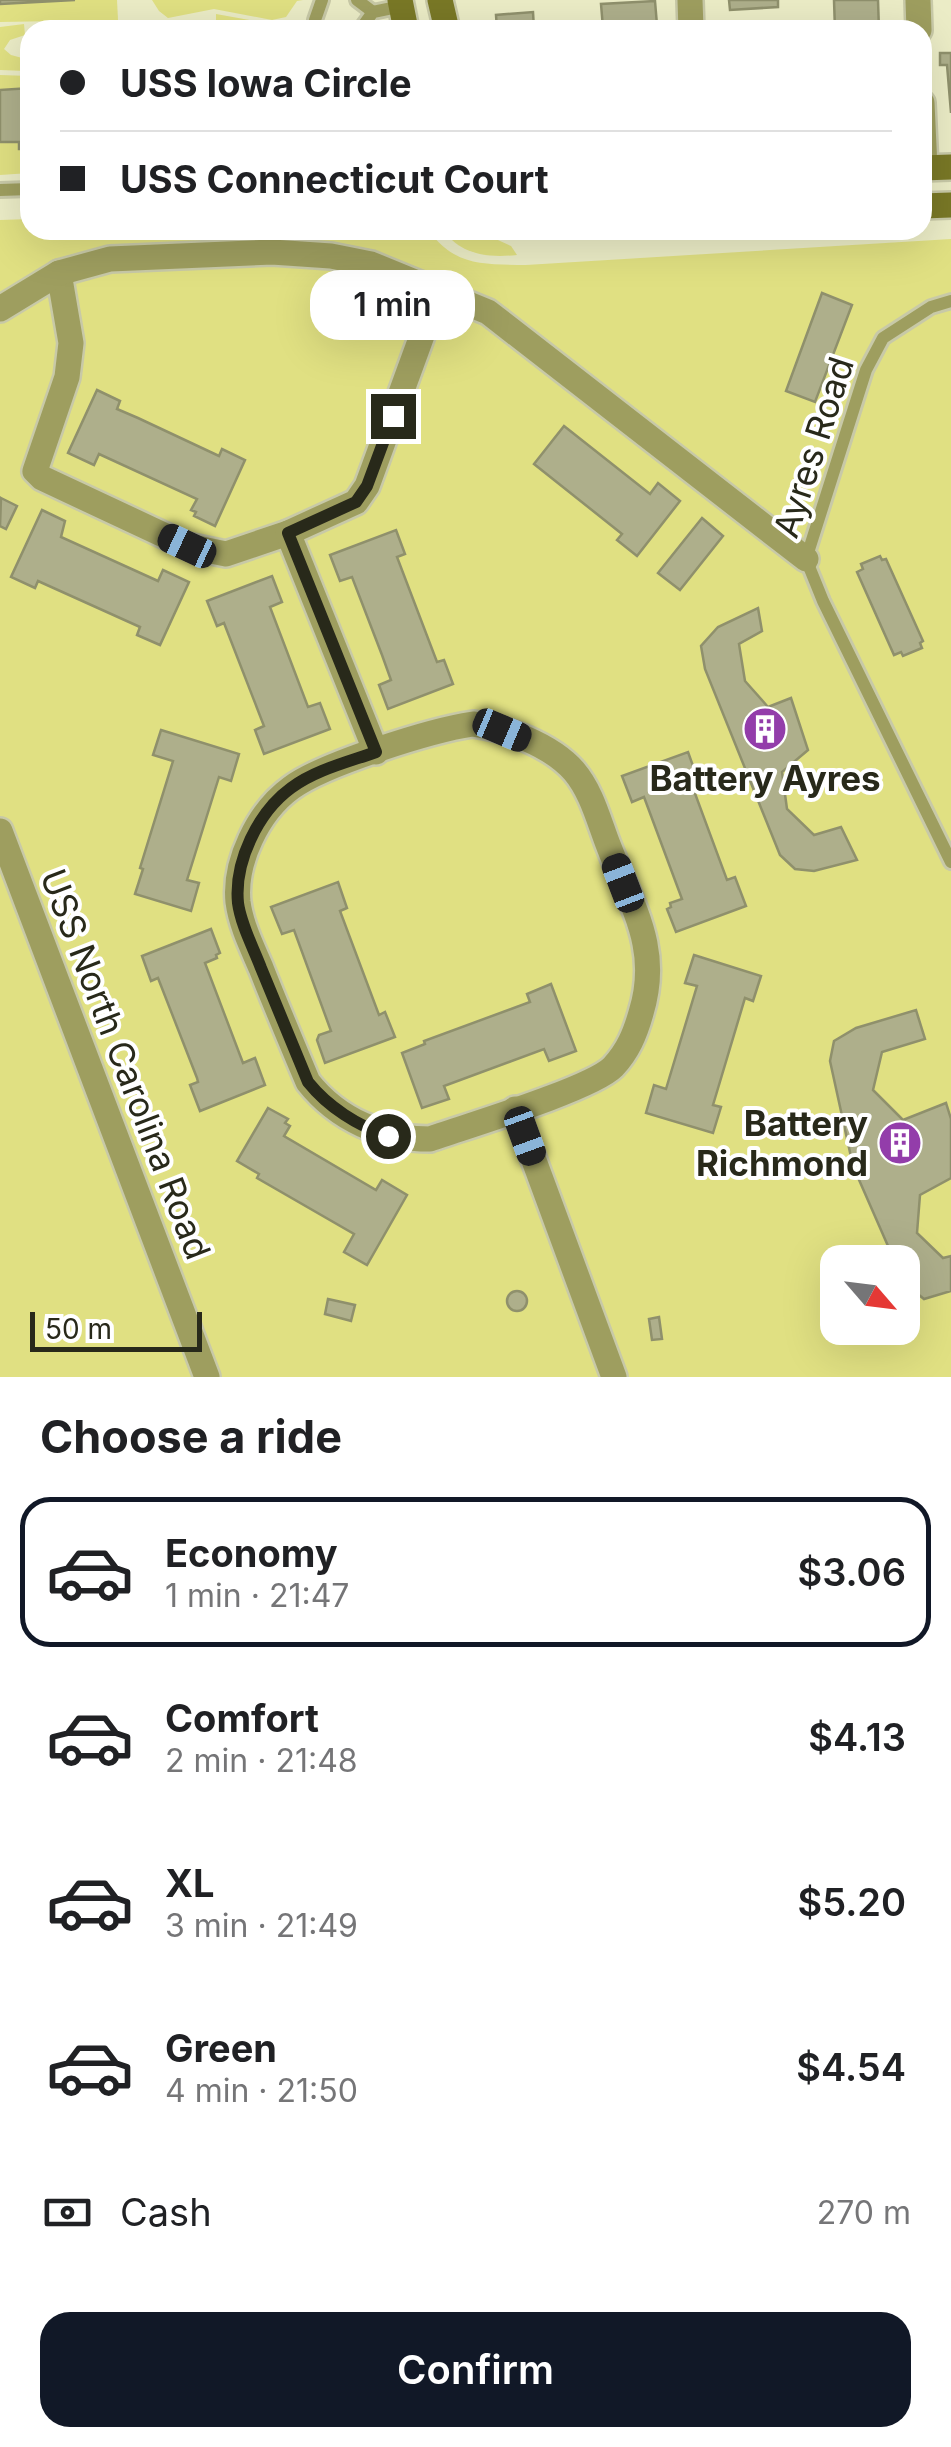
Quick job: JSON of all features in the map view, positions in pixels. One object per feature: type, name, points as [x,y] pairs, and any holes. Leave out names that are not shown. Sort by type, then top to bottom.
[{"type":"street","points":[[0,309],[59,273],[110,259],[272,252],[372,264],[488,312],[806,560]]},
{"type":"street","points":[[59,273],[72,343],[67,378],[35,470],[42,478],[187,546],[226,554],[288,533],[356,502],[367,486],[439,290]]},
{"type":"street","points":[[288,533],[376,752]]},
{"type":"street","points":[[456,726],[490,726],[528,741],[564,761],[584,784],[648,947],[650,976],[626,1052],[604,1075],[515,1109],[430,1139],[402,1139],[374,1131],[326,1102],[308,1082],[238,906],[238,877],[254,834],[289,789],[306,778],[456,726]]},
{"type":"street","name":"USS North Carolina Road","points":[[0,832],[207,1377]]},
{"type":"street","points":[[515,1109],[614,1377]]},
{"type":"lane","points":[[357,0],[374,12],[402,12]]},
{"type":"lane","points":[[368,20],[374,12]]},
{"type":"lane","name":"Ayres Road","points":[[951,301],[932,307],[883,338],[866,370],[806,560],[951,862]]},
{"type":"shaded area","points":[[117,0],[118,20],[0,22],[0,4]]},
{"type":"shaded area","points":[[152,0],[303,0],[297,1],[286,17],[272,20],[214,9],[168,18]]},
{"type":"shaded area","points":[[216,14],[249,20],[216,20]]},
{"type":"shaded area","points":[[20,24],[20,37],[10,40],[4,49],[20,57],[20,71],[0,70],[0,27]]},
{"type":"shaded area","points":[[0,75],[20,76],[20,89],[0,90]]},
{"type":"shaded area","points":[[0,142],[19,142],[20,174],[0,175]]},
{"type":"shaded area","points":[[20,219],[20,240],[436,240],[471,261],[511,265],[951,239],[951,1377],[0,1377],[0,220]]},
{"type":"shaded area","points":[[452,240],[498,240],[511,246],[517,255],[476,253]]},
{"type":"building","points":[[0,0],[75,0],[0,4]]},
{"type":"building","points":[[729,0],[778,0],[778,7],[730,10]]},
{"type":"building","points":[[834,0],[878,0],[879,20],[835,20]]},
{"type":"building","points":[[655,1],[657,20],[602,20],[601,4]]},
{"type":"building","points":[[533,12],[533,20],[496,20],[496,15]]},
{"type":"building","points":[[940,53],[951,53],[951,113],[947,65],[940,65]]},
{"type":"building","points":[[20,89],[20,149],[19,142],[0,142],[0,90]]},
{"type":"building","points":[[822,293],[852,305],[815,402],[786,391]]},
{"type":"building","points":[[97,390],[120,401],[117,409],[219,456],[222,449],[245,460],[215,526],[194,516],[196,512],[191,510],[197,499],[99,454],[94,465],[68,453]]},
{"type":"building","points":[[564,426],[650,494],[658,483],[680,501],[637,556],[617,540],[622,534],[534,464]]},
{"type":"building","points":[[1,498],[17,506],[6,529],[0,526]]},
{"type":"building","points":[[42,510],[65,521],[61,537],[158,581],[163,570],[189,582],[160,645],[137,635],[140,627],[38,581],[35,588],[11,577]]},
{"type":"building","points":[[702,518],[723,536],[680,590],[658,573]]},
{"type":"building","points":[[396,530],[405,554],[397,557],[437,662],[444,660],[453,684],[388,709],[379,685],[391,680],[382,655],[352,577],[340,581],[330,555]]},
{"type":"building","points":[[880,556],[886,559],[923,641],[922,648],[903,656],[901,652],[894,655],[857,572],[863,569],[861,564]]},
{"type":"building","points":[[272,576],[282,602],[270,607],[308,707],[320,703],[330,729],[264,754],[255,730],[264,726],[224,623],[217,626],[207,601]]},
{"type":"building","name":"Battery Ayres","points":[[758,608],[762,631],[739,644],[745,681],[768,707],[791,698],[808,750],[782,772],[787,809],[814,835],[841,827],[857,860],[814,871],[795,869],[780,855],[705,669],[701,646],[718,627]]},
{"type":"building","points":[[161,730],[239,754],[231,781],[219,777],[187,880],[199,883],[191,911],[135,894],[173,761],[153,755]]},
{"type":"building","points":[[688,752],[697,777],[690,780],[727,880],[735,877],[746,906],[676,932],[667,909],[670,903],[682,899],[644,797],[632,802],[622,776]]},
{"type":"building","points":[[338,882],[347,908],[340,911],[379,1015],[385,1012],[395,1037],[325,1063],[317,1040],[319,1035],[331,1031],[294,930],[282,934],[271,907]]},
{"type":"building","points":[[211,929],[220,953],[205,963],[243,1063],[255,1058],[265,1085],[200,1111],[190,1085],[198,1082],[197,1078],[158,978],[151,981],[142,956]]},
{"type":"building","points":[[694,955],[761,976],[753,1001],[745,998],[713,1105],[721,1107],[713,1133],[646,1113],[654,1085],[666,1089],[697,986],[685,983]]},
{"type":"building","points":[[551,984],[576,1051],[549,1061],[544,1049],[444,1086],[449,1099],[422,1108],[402,1053],[425,1044],[424,1041],[530,1002],[527,994]]},
{"type":"building","name":"Battery Richmond","points":[[916,1010],[925,1039],[882,1052],[873,1090],[903,1120],[946,1103],[951,1119],[951,1178],[920,1195],[917,1233],[943,1258],[951,1256],[951,1291],[924,1299],[920,1296],[920,1245],[888,1245],[853,1166],[830,1061],[834,1041],[856,1028]]},
{"type":"building","points":[[268,1108],[288,1119],[285,1123],[290,1126],[284,1136],[376,1190],[382,1180],[407,1195],[367,1265],[344,1252],[354,1234],[257,1178],[259,1174],[237,1161]]},
{"type":"building","points":[[513,1291],[521,1291],[527,1301],[521,1311],[513,1311],[507,1305],[507,1297]]},
{"type":"building","points":[[328,1299],[355,1305],[351,1321],[325,1314]]},
{"type":"building","points":[[659,1317],[662,1339],[652,1340],[649,1319]]},
{"type":"place","name":"Battery Ayres","points":[[765,729]]},
{"type":"place","name":"Battery Richmond","points":[[900,1143]]},
{"type":"route","points":[[388,1136],[326,1102],[308,1082],[242,922],[238,877],[254,834],[289,789],[306,778],[376,752],[288,533],[356,502],[367,486],[393,416]]}]
